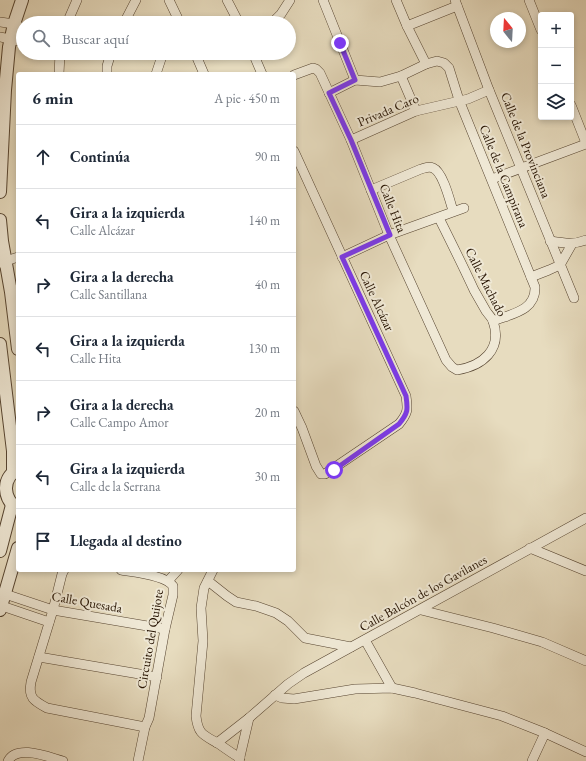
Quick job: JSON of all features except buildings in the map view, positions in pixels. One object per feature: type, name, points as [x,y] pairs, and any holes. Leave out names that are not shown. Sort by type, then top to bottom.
[{"type":"street","points":[[20,16],[22,0]]},
{"type":"street","points":[[70,16],[77,0]]},
{"type":"street","points":[[128,16],[136,0]]},
{"type":"street","points":[[169,0],[177,16]]},
{"type":"street","points":[[227,0],[235,16]]},
{"type":"street","points":[[279,16],[290,0]]},
{"type":"street","points":[[323,0],[355,80]]},
{"type":"street","points":[[329,93],[355,80],[380,82],[401,76],[426,64],[396,0]]},
{"type":"street","points":[[529,0],[538,22]]},
{"type":"street","points":[[407,26],[456,3]]},
{"type":"street","name":"Calle de la Provinciana","points":[[456,3],[489,90],[574,298]]},
{"type":"street","points":[[0,22],[16,26]]},
{"type":"street","points":[[0,192],[2,89],[5,38],[16,28]]},
{"type":"street","points":[[5,38],[16,40]]},
{"type":"street","points":[[58,60],[58,72]]},
{"type":"street","points":[[107,72],[109,60]]},
{"type":"street","points":[[157,72],[161,60]]},
{"type":"street","points":[[198,60],[203,72]]},
{"type":"street","points":[[256,60],[261,72]]},
{"type":"street","name":"Calle de la Campirana","points":[[426,64],[437,61],[449,68],[459,100],[535,288],[534,299],[524,310],[493,321]]},
{"type":"street","name":"Calle Hita","points":[[296,74],[309,68],[316,69],[320,73],[351,140],[390,235],[446,360],[457,370],[466,368],[485,359]]},
{"type":"street","points":[[401,76],[416,111]]},
{"type":"street","name":"Privada Caro","points":[[351,140],[416,111],[468,99],[489,90]]},
{"type":"street","points":[[492,179],[586,143],[574,113]]},
{"type":"street","name":"Calle Alcázar","points":[[296,155],[406,396],[408,406],[407,414],[399,424],[325,474],[321,474],[318,471],[309,445],[296,416]]},
{"type":"street","points":[[371,190],[428,167],[433,168],[440,174],[453,211]]},
{"type":"street","points":[[342,257],[390,235],[464,208]]},
{"type":"street","name":"Calle Machado","points":[[439,218],[476,293],[493,321],[495,342],[492,351],[485,359]]},
{"type":"street","points":[[0,220],[3,262],[11,292],[16,333]]},
{"type":"street","points":[[550,241],[572,244],[586,240]]},
{"type":"street","points":[[531,276],[560,265],[572,244]]},
{"type":"street","points":[[3,262],[16,259]]},
{"type":"street","points":[[0,344],[13,451],[10,475],[5,486],[9,501],[0,551]]},
{"type":"street","name":"Calle Balcón de los Gavilanes","points":[[217,743],[249,718],[288,684],[304,673],[586,518]]},
{"type":"street","points":[[530,548],[586,571]]},
{"type":"street","points":[[2,603],[16,555]]},
{"type":"street","points":[[63,572],[30,687],[32,699],[47,708],[145,727]]},
{"type":"street","name":"Circuito del Quijote","points":[[132,572],[153,576],[168,581],[173,586],[173,595],[165,629],[149,718],[145,727],[138,761]]},
{"type":"street","points":[[168,581],[176,572]]},
{"type":"street","points":[[213,572],[202,594],[201,608],[203,641],[196,716],[197,727],[208,739],[217,743],[240,760],[249,718]]},
{"type":"street","points":[[208,581],[236,602],[256,606],[276,613],[288,621],[304,638],[351,647]]},
{"type":"street","name":"Calle Quesada","points":[[2,603],[165,629]]},
{"type":"street","name":"Calle Quesada","points":[[2,603],[49,622]]},
{"type":"street","points":[[420,610],[542,642],[586,661]]},
{"type":"street","points":[[366,640],[392,688]]},
{"type":"street","points":[[39,657],[157,677]]},
{"type":"street","points":[[275,695],[294,699],[355,689],[392,688],[502,716],[545,733],[586,752]]},
{"type":"street","points":[[532,761],[545,733]]},
{"type":"street","points":[[8,761],[13,755],[25,752],[63,761]]},
{"type":"route","points":[[334,470],[399,424],[407,414],[408,406],[406,396],[342,257],[390,235],[351,140],[329,93],[355,80],[340,43]]}]
